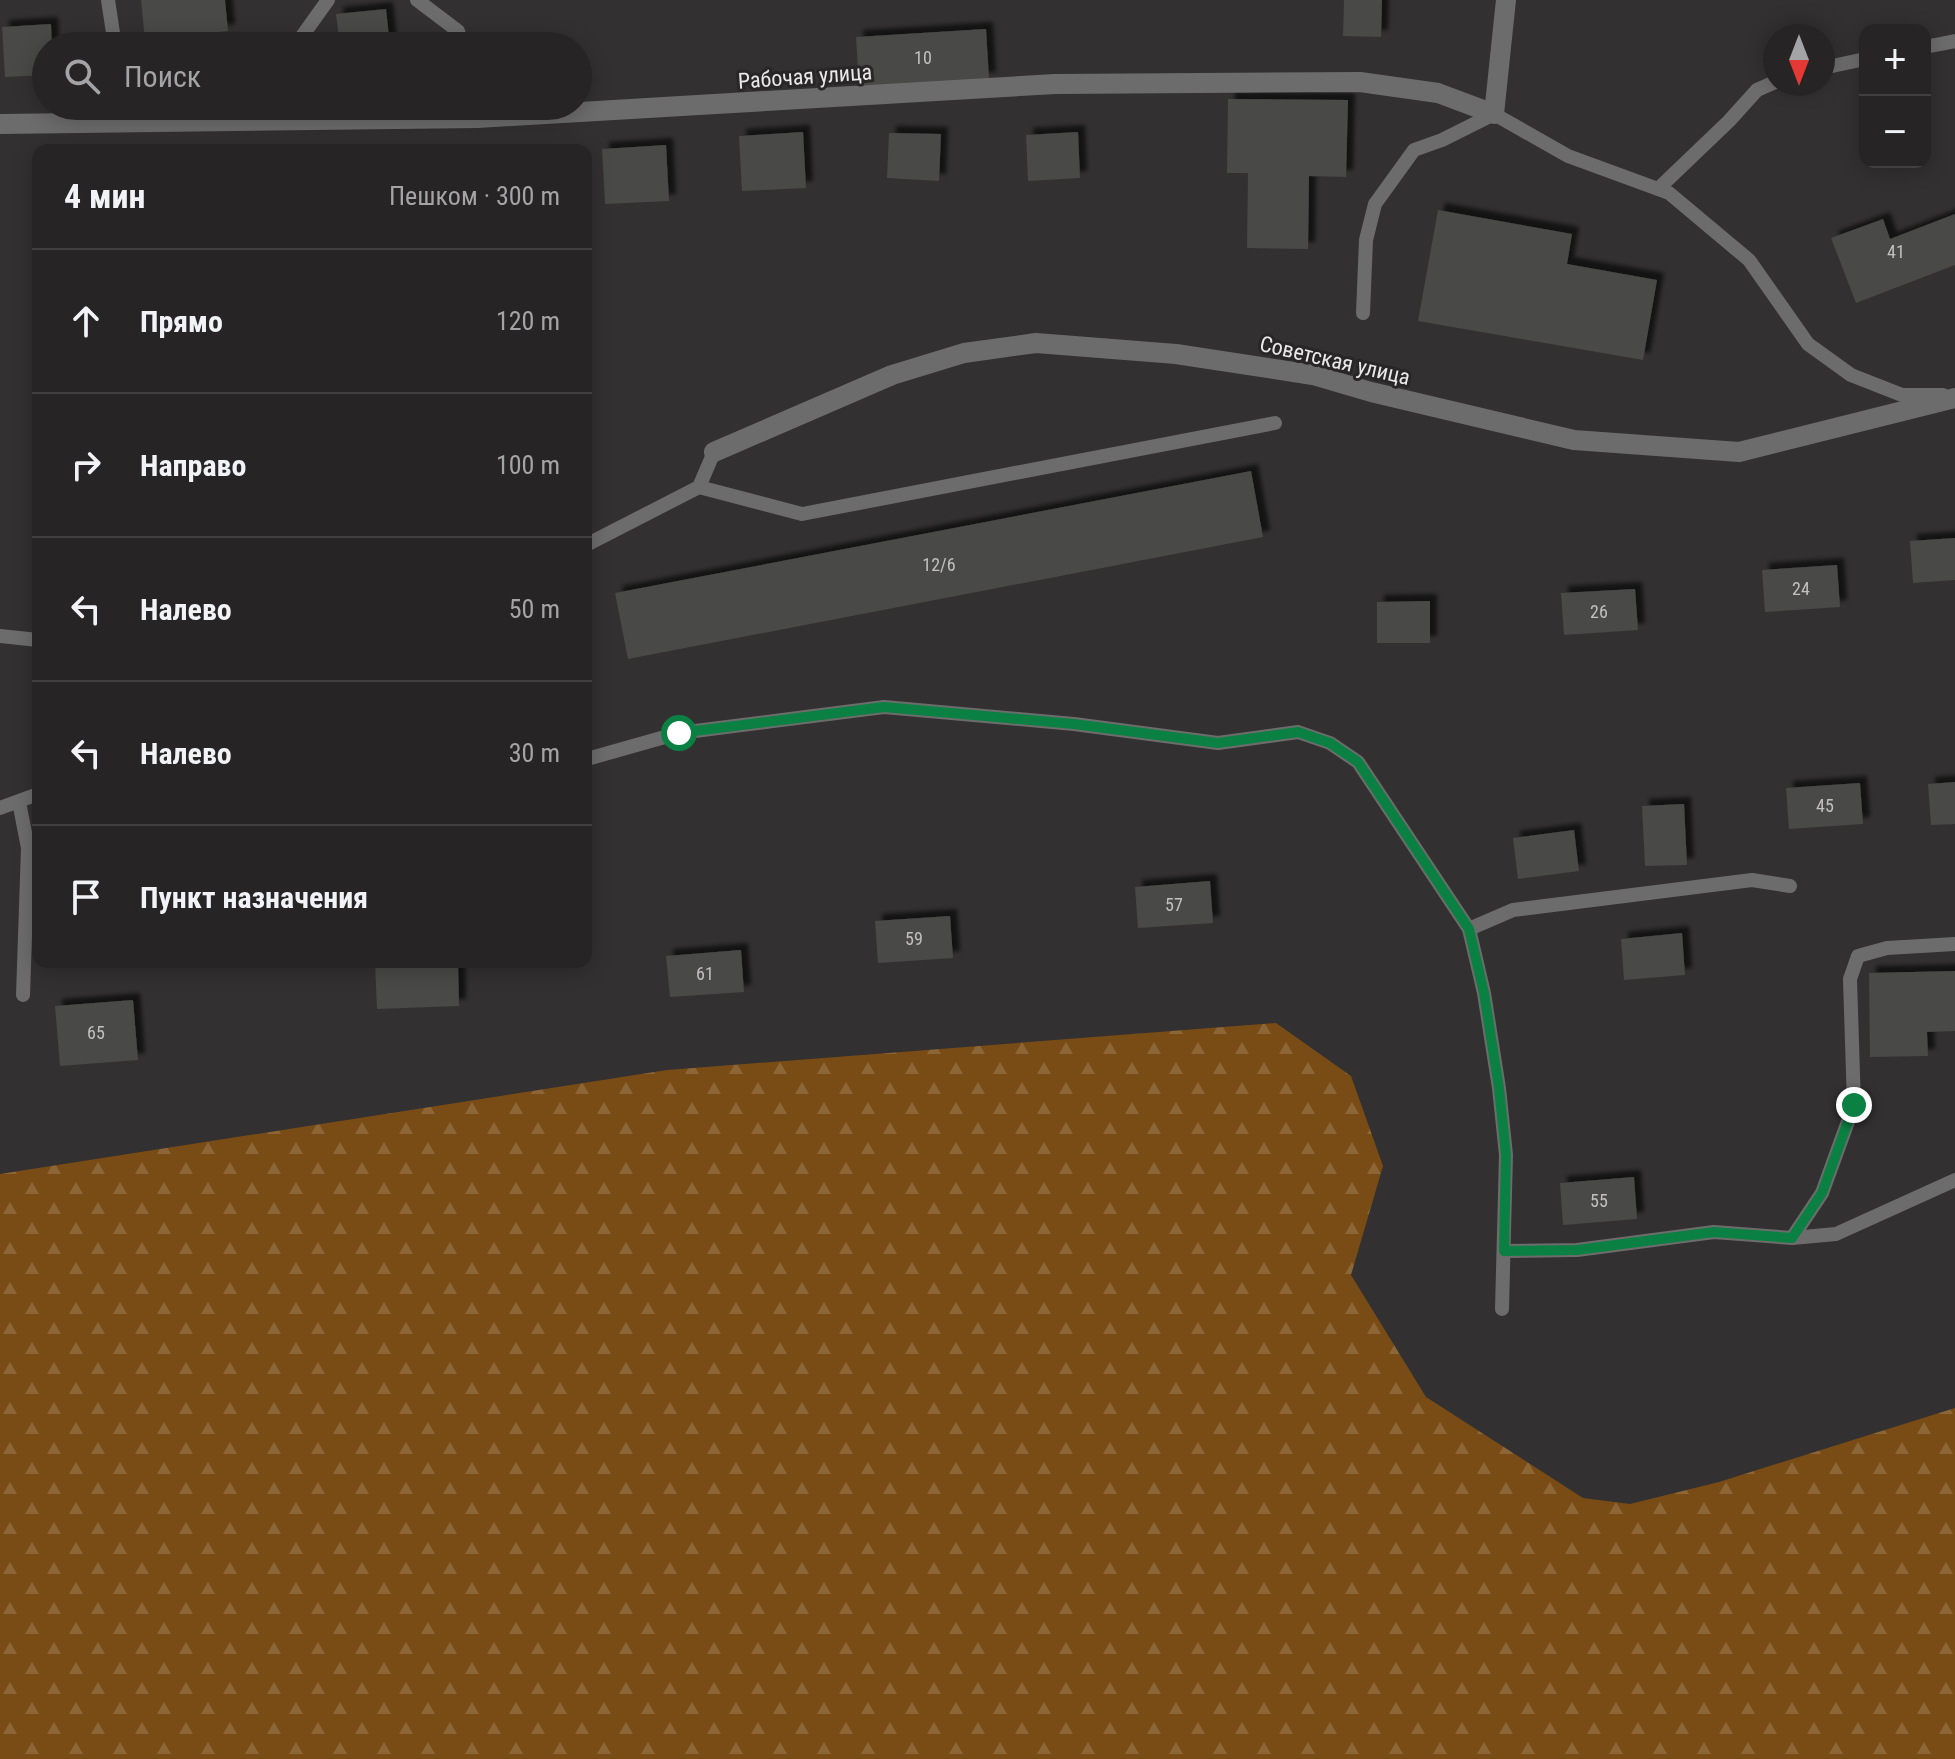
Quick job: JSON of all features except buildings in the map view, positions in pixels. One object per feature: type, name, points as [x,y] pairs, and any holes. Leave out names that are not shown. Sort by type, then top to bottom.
[{"type":"street","points":[[1494,114],[1506,0]]},
{"type":"street","name":"Рабочая улица","points":[[592,110],[686,108],[1055,84],[1360,82],[1438,93],[1494,114]]},
{"type":"street","name":"Рабочая улица","points":[[0,124],[50,120]]},
{"type":"street","name":"Советская улица","points":[[714,452],[892,375],[964,353],[1036,343],[1176,354],[1313,375],[1371,392],[1574,440],[1739,452],[1955,397]]},
{"type":"lane","points":[[108,0],[113,32]]},
{"type":"lane","points":[[305,32],[328,0]]},
{"type":"lane","points":[[417,0],[458,32]]},
{"type":"lane","points":[[1931,46],[1955,41]]},
{"type":"lane","points":[[1835,65],[1859,60]]},
{"type":"lane","points":[[1658,189],[1763,87]]},
{"type":"lane","points":[[1363,313],[1366,240],[1375,204],[1414,150],[1494,114],[1568,156],[1669,193],[1749,260],[1808,344],[1851,375],[1902,395],[1955,397]]},
{"type":"lane","points":[[699,487],[802,514],[1275,423]]},
{"type":"lane","points":[[592,542],[699,487],[714,452]]},
{"type":"lane","points":[[0,636],[32,639]]},
{"type":"lane","points":[[592,756],[679,733],[884,707],[1074,724],[1218,743],[1298,732],[1330,743],[1358,762],[1469,929],[1484,993],[1506,1155],[1502,1309]]},
{"type":"lane","points":[[0,808],[32,797]]},
{"type":"lane","points":[[19,802],[28,848],[23,995]]},
{"type":"lane","points":[[1469,929],[1513,910],[1752,880],[1790,886]]},
{"type":"lane","points":[[1792,1238],[1822,1193],[1854,1105],[1850,979],[1858,956],[1887,948],[1955,944]]},
{"type":"lane","points":[[1504,1251],[1577,1250],[1714,1232],[1792,1238],[1836,1234],[1955,1180]]},
{"type":"green space","points":[[1276,1023],[1351,1076],[1383,1166],[1351,1275],[1426,1397],[1583,1498],[1630,1504],[1719,1482],[1955,1408],[1955,1759],[0,1759],[0,1174],[667,1070]]},
{"type":"route","points":[[679,733],[884,707],[1074,724],[1218,743],[1298,732],[1330,743],[1358,762],[1469,929],[1484,993],[1499,1088],[1506,1155],[1504,1251],[1577,1250],[1714,1232],[1792,1238],[1822,1193],[1854,1105]]}]
